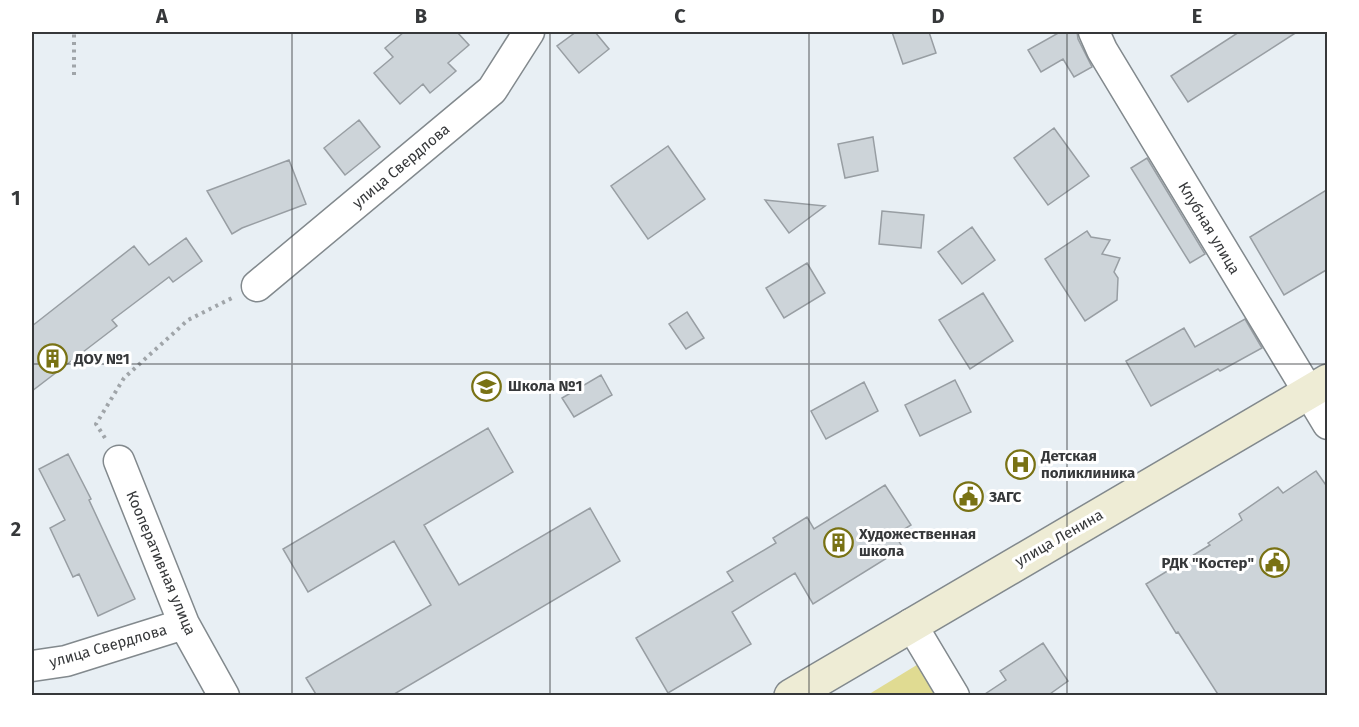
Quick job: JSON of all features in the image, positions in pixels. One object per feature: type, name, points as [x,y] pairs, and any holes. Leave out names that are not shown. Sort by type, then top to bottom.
[{"type":"main road","name":"улица Ленина","points":[[791,696],[1318,386]]},
{"type":"street","name":"улица Свердлова","points":[[257,286],[492,90],[529,32]]},
{"type":"street","name":"Клубная улица","points":[[1095,32],[1102,50],[1318,386],[1328,424]]},
{"type":"street","name":"Кооперативная улица","points":[[119,461],[184,624],[224,696]]},
{"type":"street","name":"улица Свердлова","points":[[32,666],[66,661],[184,624]]},
{"type":"street","points":[[911,624],[954,696]]},
{"type":"path","points":[[74,32],[74,75]]},
{"type":"path","points":[[119,461],[96,424],[124,378],[189,320],[257,286]]},
{"type":"shaded area","points":[[925,660],[946,696],[866,696]]},
{"type":"building","points":[[404,32],[457,32],[469,45],[448,63],[456,71],[442,83],[430,93],[423,84],[400,104],[374,73],[393,57],[385,48]]},
{"type":"building","points":[[576,32],[595,32],[609,49],[579,73],[557,46]]},
{"type":"building","points":[[892,32],[929,32],[936,53],[903,64]]},
{"type":"building","points":[[1060,32],[1077,32],[1078,39],[1092,67],[1074,77],[1063,59],[1041,72],[1028,50]]},
{"type":"building","points":[[1239,32],[1297,32],[1188,102],[1171,76]]},
{"type":"building","points":[[359,120],[380,147],[345,175],[324,148]]},
{"type":"building","points":[[1054,128],[1089,176],[1048,205],[1014,158]]},
{"type":"building","points":[[873,137],[878,171],[845,178],[838,144]]},
{"type":"building","points":[[668,146],[705,199],[648,239],[611,186]]},
{"type":"building","points":[[1147,158],[1205,254],[1190,263],[1131,168]]},
{"type":"building","points":[[289,160],[306,204],[242,228],[232,234],[207,191]]},
{"type":"building","points":[[1328,189],[1328,269],[1284,295],[1250,237]]},
{"type":"building","points":[[765,200],[825,206],[789,233]]},
{"type":"building","points":[[882,211],[924,215],[921,248],[879,244]]},
{"type":"building","points":[[972,227],[995,260],[962,284],[938,252]]},
{"type":"building","points":[[1087,231],[1091,237],[1110,240],[1102,254],[1120,258],[1114,272],[1118,278],[1117,300],[1085,321],[1045,259]]},
{"type":"building","points":[[186,238],[202,261],[173,282],[169,277],[112,320],[117,326],[32,391],[32,326],[134,246],[149,265]]},
{"type":"building","points":[[807,263],[825,293],[784,318],[766,288]]},
{"type":"building","points":[[983,293],[1013,341],[970,369],[939,320]]},
{"type":"building","points":[[687,312],[704,338],[686,349],[669,324]]},
{"type":"building","points":[[1245,319],[1262,348],[1151,406],[1126,361],[1184,328],[1195,347]]},
{"type":"building","points":[[601,375],[612,395],[574,417],[562,398]]},
{"type":"building","points":[[955,380],[971,412],[920,436],[905,405]]},
{"type":"building","points":[[864,382],[878,411],[826,439],[811,411]]},
{"type":"building","points":[[488,428],[513,472],[424,525],[459,585],[590,508],[620,561],[391,696],[317,696],[306,678],[431,605],[394,541],[308,592],[283,549]]},
{"type":"building","points":[[68,454],[91,499],[89,500],[135,599],[98,616],[79,574],[73,577],[50,528],[65,520],[39,469]]},
{"type":"building","points":[[1316,471],[1328,488],[1328,696],[1219,696],[1146,584],[1210,545],[1208,543],[1242,520],[1239,514],[1278,487],[1283,493]]},
{"type":"building","points":[[885,485],[911,525],[895,535],[903,548],[813,604],[795,573],[732,612],[751,644],[668,693],[636,638],[733,581],[727,572],[776,543],[773,538],[807,517],[814,529]]},
{"type":"building","points":[[1043,643],[1068,681],[1047,696],[982,696],[1006,680],[1000,671]]},
{"type":"place","name":"ДОУ №1","points":[[53,359]]},
{"type":"place","name":"Школа №1","points":[[487,386]]},
{"type":"place","name":"Детская поликлиника","points":[[1020,465]]},
{"type":"place","name":"ЗАГС","points":[[968,497]]},
{"type":"place","name":"Художественная школа","points":[[838,543]]},
{"type":"place","name":"РДК \"Костер\"","points":[[1275,563]]}]
